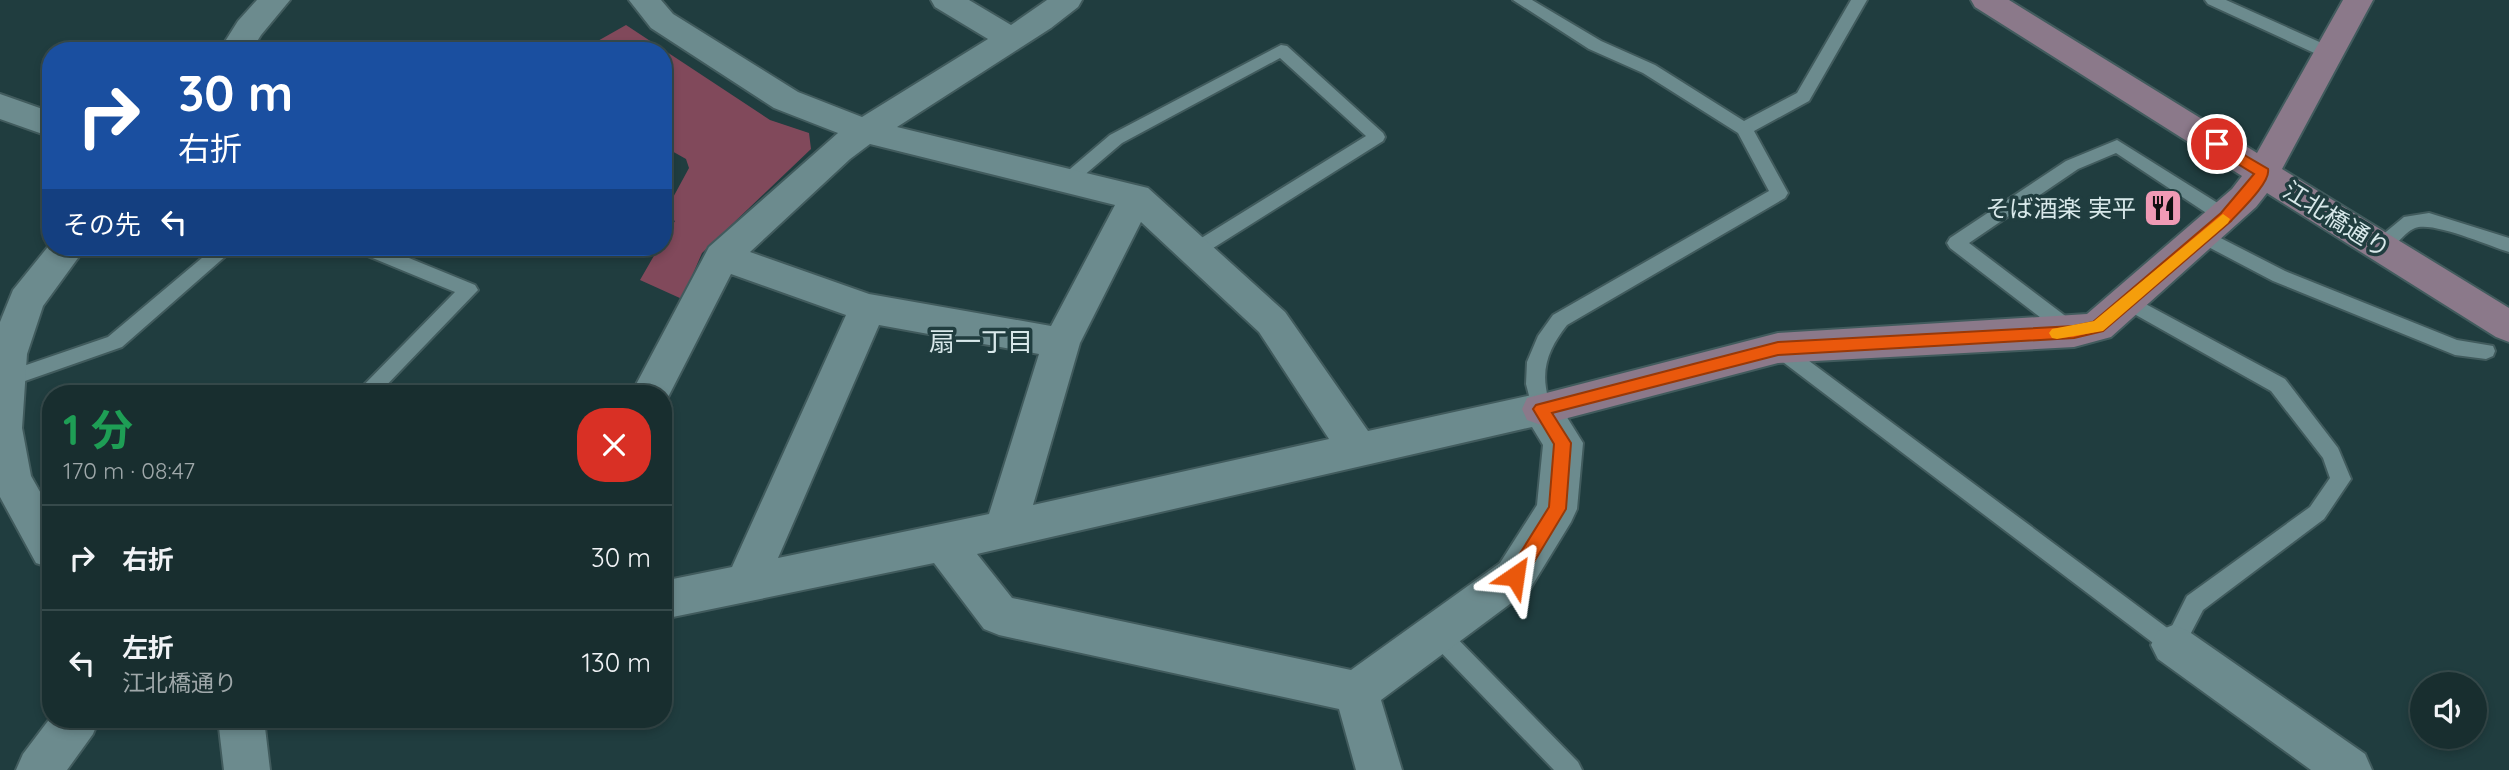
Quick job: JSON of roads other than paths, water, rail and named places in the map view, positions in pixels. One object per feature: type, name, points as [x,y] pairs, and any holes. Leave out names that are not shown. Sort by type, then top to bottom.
[{"type":"street","points":[[240,42],[249,27],[275,0]]},
{"type":"street","points":[[946,0],[1012,39]]},
{"type":"street","points":[[655,385],[722,257],[838,150],[1040,21],[1066,0]]},
{"type":"street","name":"江北橋通り","points":[[1986,0],[2381,246],[2498,339]]},
{"type":"street","points":[[672,598],[943,543],[1359,451],[1541,409],[1778,348],[2074,332],[2098,327],[2244,198],[2263,173],[2358,0]]},
{"type":"street","points":[[649,2],[663,21],[786,100],[865,131],[1136,197],[1272,322],[1359,451]]},
{"type":"street","points":[[0,106],[42,122]]},
{"type":"street","points":[[1005,529],[1061,343],[1136,197]]},
{"type":"street","points":[[42,534],[11,479],[1,429],[8,354],[26,300],[61,256]]},
{"type":"street","points":[[722,257],[868,308],[1061,343]]},
{"type":"street","points":[[747,581],[868,308]]},
{"type":"street","points":[[943,543],[999,615],[1356,692],[1515,576],[1558,509],[1563,443],[1541,409]]},
{"type":"street","points":[[2173,645],[2349,770]]},
{"type":"street","points":[[1356,692],[1379,770]]},
{"type":"street","points":[[39,770],[70,728]]},
{"type":"street","points":[[242,728],[247,770]]},
{"type":"lane","points":[[1521,0],[1594,45],[1649,69],[1744,129],[1779,193],[1560,320],[1545,337],[1535,363],[1535,390],[1541,409]]},
{"type":"lane","points":[[1744,129],[1803,97],[1859,0]]},
{"type":"lane","points":[[2213,0],[2329,53]]},
{"type":"lane","points":[[1069,179],[1115,139],[1281,50],[1377,137],[1196,250]]},
{"type":"lane","points":[[2074,332],[1956,243],[2072,165],[2117,146],[2279,276],[2455,347],[2498,339]]},
{"type":"lane","points":[[2381,246],[2410,222],[2429,220],[2509,246]]},
{"type":"lane","points":[[5,380],[115,342],[216,256]]},
{"type":"lane","points":[[374,385],[469,290],[386,256]]},
{"type":"lane","points":[[1778,348],[2173,645],[2195,603],[2317,513],[2342,479],[2331,454],[2278,385],[2127,301]]},
{"type":"lane","points":[[1437,633],[1570,770]]},
{"type":"place","name":"そば酒楽 実平","points":[[2163,208]]},
{"type":"district","name":"扇一丁目","points":[[981,341]]}]
